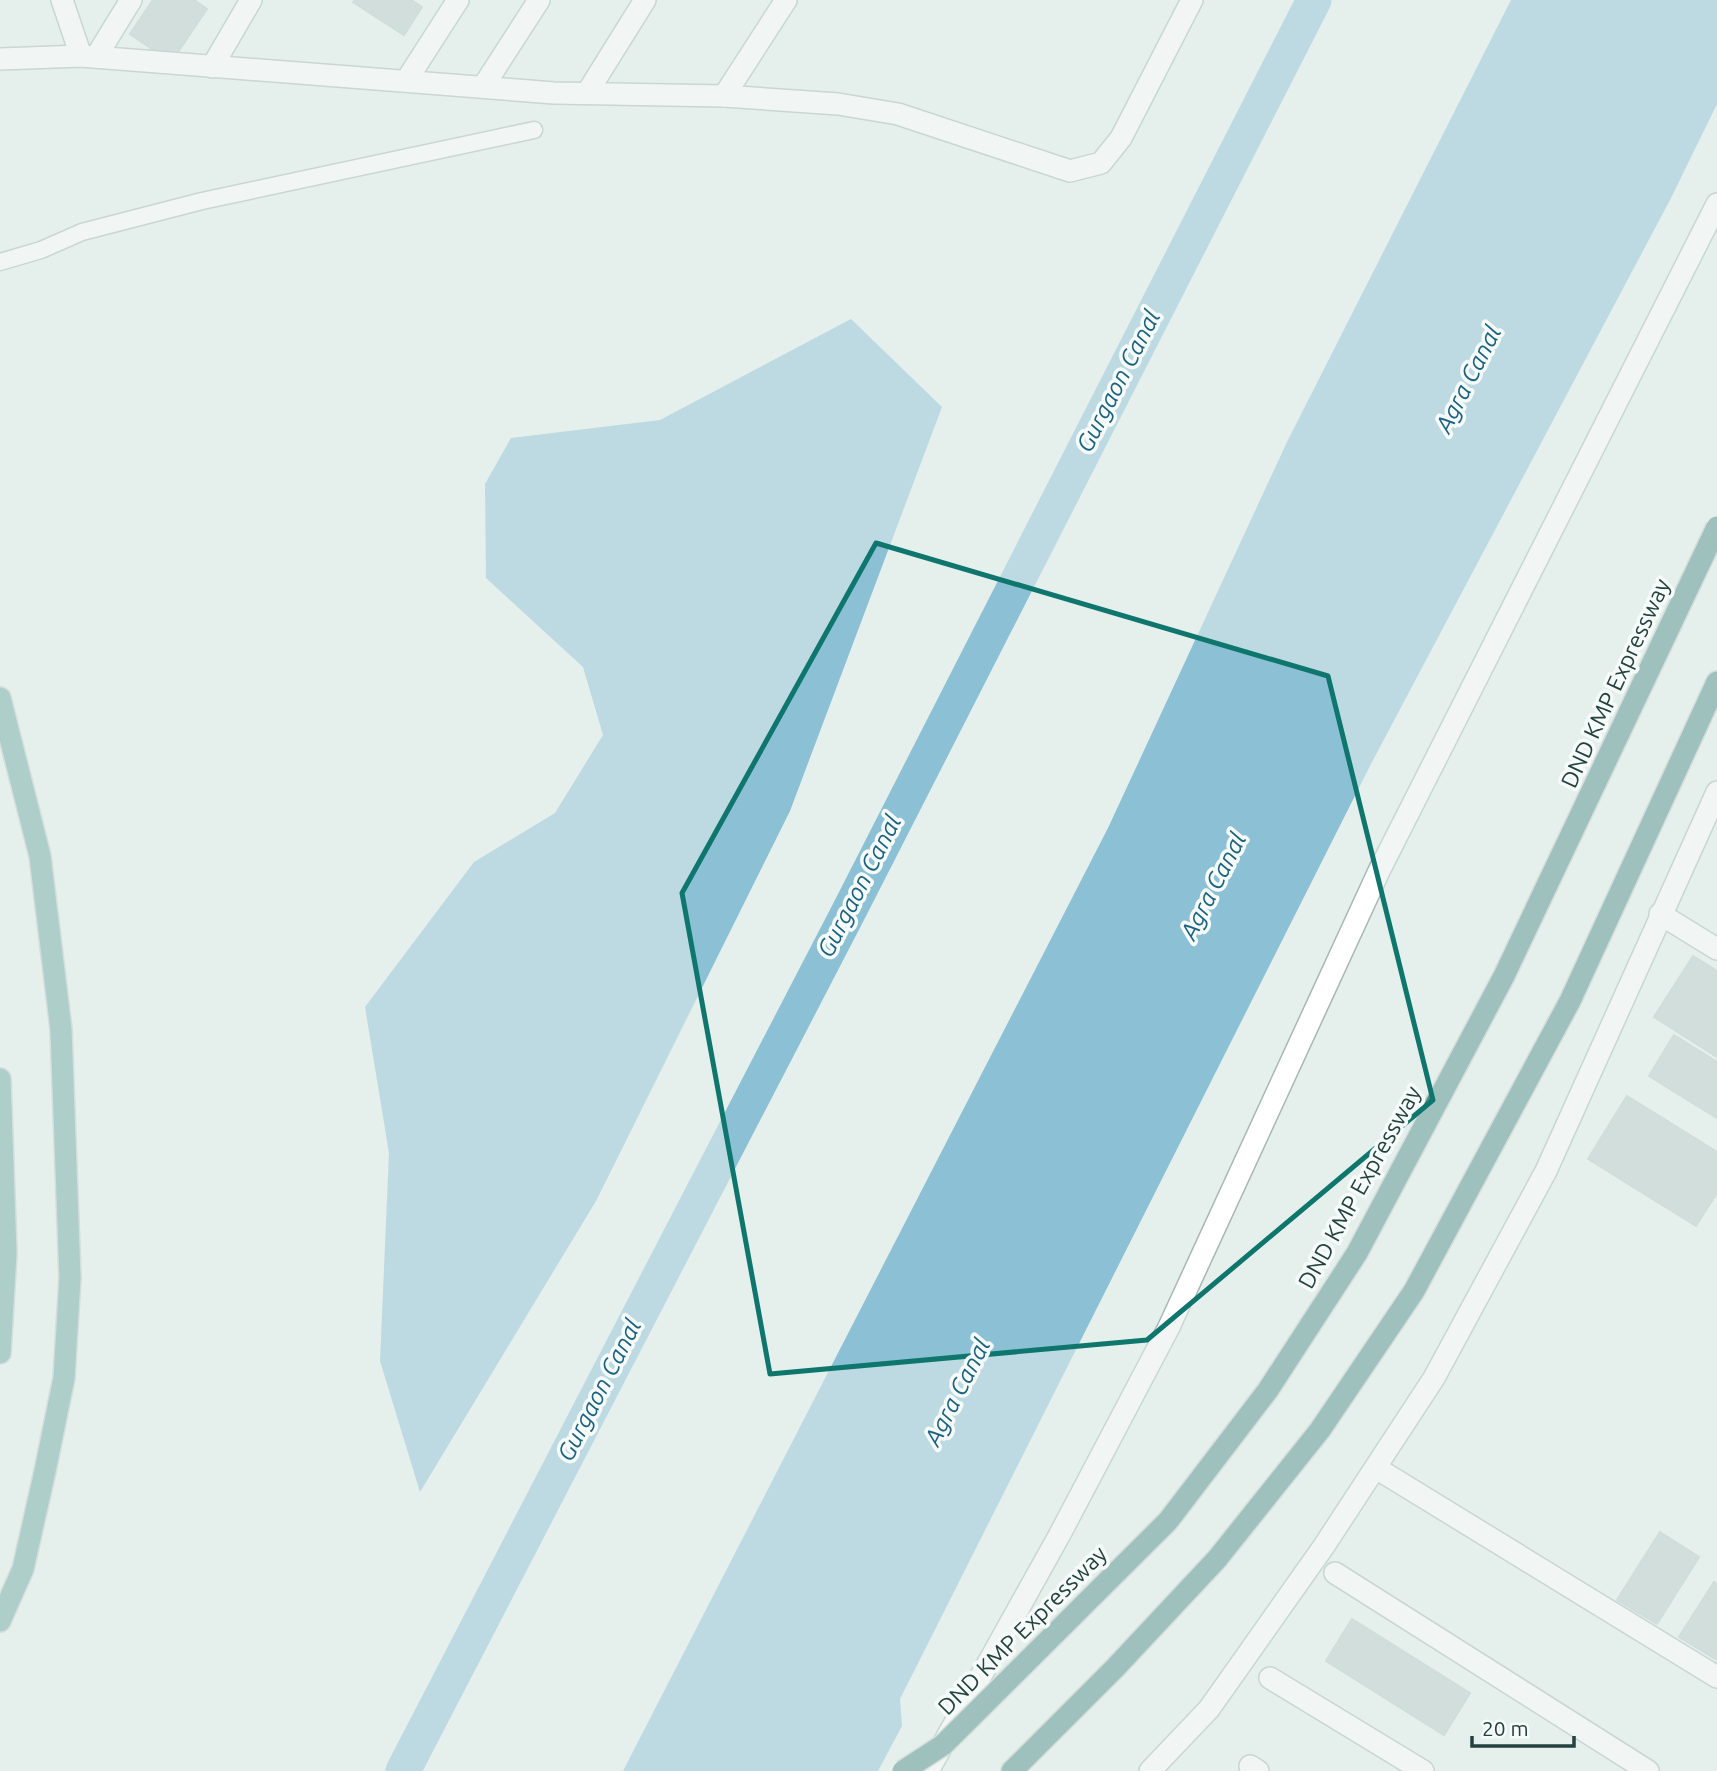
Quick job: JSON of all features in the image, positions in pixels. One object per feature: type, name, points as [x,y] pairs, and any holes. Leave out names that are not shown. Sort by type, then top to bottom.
[{"type":"highway","name":"DND KMP Expressway","points":[[903,1771],[943,1745],[1168,1521],[1268,1390],[1357,1253],[1504,976],[1717,527]]},
{"type":"highway","points":[[1012,1771],[1115,1668],[1217,1559],[1320,1430],[1414,1291],[1570,1001],[1717,682]]},
{"type":"main road","points":[[0,698],[40,856],[61,1029],[70,1278],[64,1378],[56,1418],[23,1569],[0,1621]]},
{"type":"main road","points":[[0,1079],[6,1253],[0,1353]]},
{"type":"street","points":[[62,0],[88,57]]},
{"type":"street","points":[[88,57],[131,0]]},
{"type":"street","points":[[212,67],[251,0]]},
{"type":"street","points":[[406,81],[458,0]]},
{"type":"street","points":[[483,87],[539,0]]},
{"type":"street","points":[[587,93],[645,0]]},
{"type":"street","points":[[724,96],[786,0]]},
{"type":"street","points":[[0,59],[88,57],[483,87],[587,93],[724,96],[838,104],[898,114],[1045,165],[1070,171],[1101,163],[1121,138],[1192,0]]},
{"type":"street","points":[[928,1771],[1060,1534],[1169,1327],[1379,871],[1717,204]]},
{"type":"street","points":[[1150,1771],[1209,1709],[1376,1468],[1434,1378],[1546,1171],[1717,792]]},
{"type":"street","points":[[1660,914],[1717,948]]},
{"type":"street","points":[[1376,1468],[1717,1677]]},
{"type":"street","points":[[1335,1573],[1648,1771]]},
{"type":"street","points":[[1270,1678],[1423,1771]]},
{"type":"lane","points":[[0,261],[41,250],[82,232],[202,201],[534,130]]},
{"type":"highlighted area","points":[[876,543],[1328,676],[1433,1100],[1147,1340],[770,1374],[682,893]]},
{"type":"water","name":"Agra Canal","points":[[1511,0],[1717,0],[1717,104],[1671,198],[1372,762],[900,1699],[902,1726],[878,1771],[623,1771],[1108,828],[1287,442]]},
{"type":"water","points":[[851,319],[942,407],[790,811],[596,1201],[420,1492],[380,1361],[389,1153],[365,1007],[474,862],[555,813],[603,735],[583,667],[486,578],[485,484],[511,438],[660,420]]},
{"type":"building","points":[[153,0],[194,0],[207,9],[171,62],[130,34]]},
{"type":"building","points":[[411,0],[422,7],[404,35],[353,2]]},
{"type":"building","points":[[1693,956],[1717,971],[1717,1057],[1654,1017]]},
{"type":"building","points":[[1674,1035],[1717,1062],[1717,1118],[1649,1076]]},
{"type":"building","points":[[1627,1096],[1717,1152],[1717,1193],[1696,1226],[1588,1159]]},
{"type":"building","points":[[1660,1532],[1699,1557],[1657,1624],[1617,1600]]},
{"type":"building","points":[[1714,1582],[1717,1584],[1717,1660],[1679,1637]]},
{"type":"building","points":[[1352,1619],[1470,1693],[1444,1735],[1326,1661]]},
{"type":"waterway","name":"Gurgaon Canal","points":[[403,1771],[850,909],[1314,0]]}]
